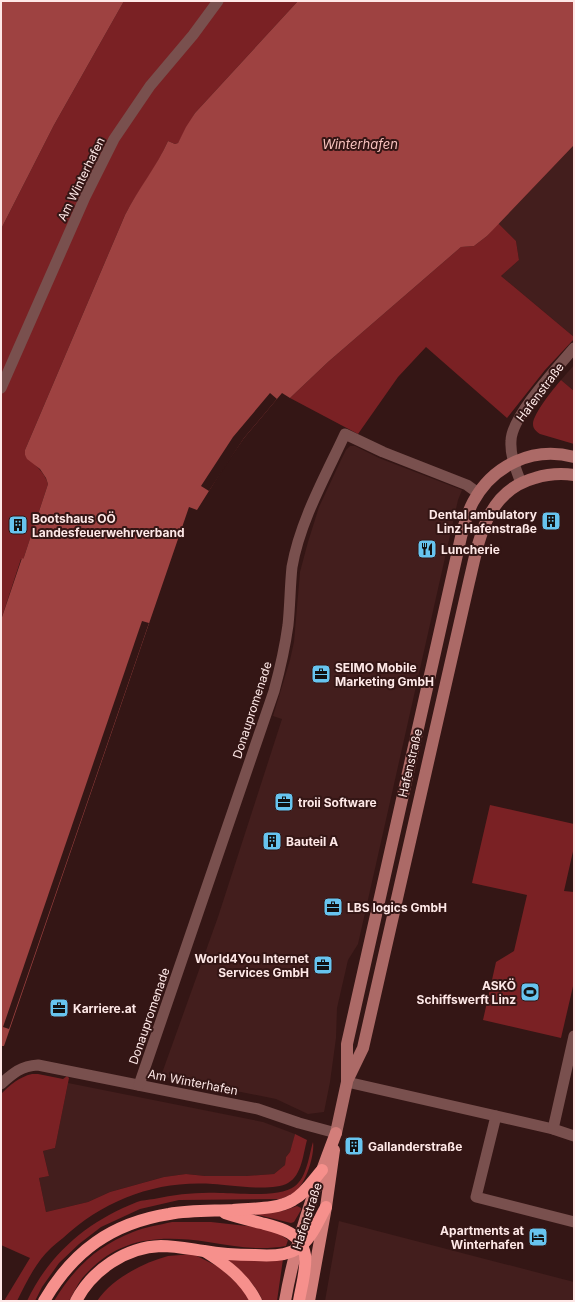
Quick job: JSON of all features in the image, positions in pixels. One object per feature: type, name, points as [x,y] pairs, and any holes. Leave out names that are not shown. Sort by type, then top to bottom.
[{"type":"highway","points":[[44,1301],[56,1282],[74,1260],[101,1238],[116,1229],[169,1214],[276,1206],[292,1201],[303,1192],[322,1170]]},
{"type":"highway","points":[[76,1301],[90,1280],[113,1261],[148,1248],[174,1246],[205,1252],[243,1255],[269,1255],[291,1252],[308,1238],[326,1207]]},
{"type":"highway","points":[[216,1211],[279,1228],[291,1233],[299,1245],[305,1261],[299,1301]]},
{"type":"highway","points":[[205,1252],[220,1261],[237,1275],[244,1282],[256,1301]]},
{"type":"main road","name":"Hafenstraße","points":[[309,1301],[326,1207],[336,1133],[347,1082],[347,1044],[461,537],[469,512],[478,493],[498,472],[513,462],[527,456],[550,454],[574,457]]},
{"type":"main road","name":"Hafenstraße","points":[[347,1082],[363,1048],[478,542],[487,518],[497,503],[509,490],[521,482],[540,476],[563,473],[574,475]]},
{"type":"main road","name":"Hafenstraße","points":[[285,1301],[289,1279],[299,1245],[322,1170],[336,1133]]},
{"type":"street","name":"Am Winterhafen","points":[[1,388],[85,197],[114,139],[150,86],[193,35],[218,1]]},
{"type":"street","name":"Hafenstraße","points":[[521,482],[513,462],[511,442],[514,428],[541,387],[574,348]]},
{"type":"street","name":"Donaupromenade","points":[[139,1085],[274,691],[282,661],[288,624],[292,567],[299,539],[311,508],[345,434],[383,452],[467,485],[478,493]]},
{"type":"street","points":[[553,1129],[574,1036]]},
{"type":"street","name":"Am Winterhafen","points":[[1,1084],[18,1070],[27,1066],[38,1065],[258,1109],[336,1133]]},
{"type":"street","points":[[347,1082],[553,1129],[574,1136]]},
{"type":"street","points":[[496,1116],[476,1197],[574,1222]]},
{"type":"shaded area","points":[[124,1],[298,1],[195,113],[178,143],[175,144],[168,141],[164,151],[125,215],[25,450],[25,455],[42,472],[48,484],[1,620],[1,229],[54,125]]},
{"type":"shaded area","points":[[574,145],[574,337],[501,276],[519,260],[516,241],[498,223]]},
{"type":"shaded area","points":[[498,223],[516,241],[519,260],[501,276],[574,337],[574,339],[545,370],[507,418],[426,347],[398,377],[358,434],[290,398],[328,362],[461,247],[474,246],[487,236]]},
{"type":"shaded area","points":[[574,365],[574,391],[561,380]]},
{"type":"shaded area","points":[[561,380],[574,391],[574,444],[540,434],[533,426],[536,414]]},
{"type":"shaded area","points":[[350,446],[355,446],[379,458],[462,490],[458,500],[358,944],[348,960],[337,1008],[336,1038],[324,1112],[308,1114],[276,1099],[161,1076],[218,917],[282,719],[273,716],[294,642],[300,572],[319,507],[346,450]]},
{"type":"shaded area","points":[[490,805],[574,824],[574,847],[564,891],[574,892],[574,982],[561,1038],[483,1020],[496,962],[514,951],[527,895],[472,883]]},
{"type":"shaded area","points":[[32,1074],[63,1079],[67,1076],[69,1078],[55,1148],[43,1151],[49,1176],[39,1178],[46,1212],[88,1202],[110,1192],[164,1177],[186,1174],[205,1176],[246,1176],[274,1174],[285,1165],[286,1157],[290,1152],[295,1134],[307,1140],[299,1170],[293,1179],[281,1186],[262,1188],[213,1184],[171,1185],[151,1189],[113,1203],[79,1225],[48,1250],[34,1269],[17,1301],[4,1301],[30,1258],[1,1245],[1,1094],[15,1082]]},
{"type":"shaded area","points":[[68,1083],[263,1122],[295,1134],[293,1143],[290,1152],[286,1157],[285,1165],[274,1174],[205,1176],[186,1174],[164,1177],[110,1192],[88,1202],[46,1212],[39,1178],[49,1176],[43,1151],[55,1148]]},
{"type":"shaded area","points":[[313,1142],[313,1154],[306,1176],[299,1188],[292,1194],[280,1199],[179,1200],[140,1209],[101,1227],[79,1244],[59,1263],[42,1287],[35,1301],[27,1301],[36,1284],[59,1254],[86,1229],[102,1219],[139,1201],[171,1196],[204,1193],[270,1193],[288,1190],[299,1182],[305,1172]]},
{"type":"shaded area","points":[[297,1206],[301,1208],[301,1210],[294,1222],[291,1223],[254,1214],[283,1211]]},
{"type":"shaded area","points":[[339,1221],[574,1282],[574,1301],[325,1301]]},
{"type":"shaded area","points":[[172,1222],[211,1222],[257,1227],[278,1233],[288,1240],[286,1246],[266,1248],[173,1239],[157,1239],[141,1242],[126,1246],[98,1262],[78,1284],[69,1301],[54,1301],[78,1268],[97,1251],[133,1232],[147,1227]]},
{"type":"shaded area","points":[[193,1254],[219,1267],[240,1286],[251,1301],[97,1301],[103,1293],[119,1279],[148,1263],[168,1256]]},
{"type":"shaded area","points":[[224,1257],[254,1260],[283,1259],[277,1301],[263,1301],[251,1282]]},
{"type":"water","points":[[1,1],[124,1],[54,125],[1,229]]},
{"type":"water","name":"Winterhafen","points":[[298,1],[574,1],[574,145],[487,236],[474,246],[461,247],[328,362],[290,398],[282,393],[244,438],[197,510],[189,507],[4,1046],[1,1046],[1,620],[48,484],[40,469],[27,459],[25,450],[125,215],[168,141],[175,144],[178,143],[195,113]]},
{"type":"pier","points":[[270,393],[277,399],[244,438],[209,491],[201,486],[233,437]]},
{"type":"pier","points":[[142,621],[149,623],[9,1029],[3,1027]]},
{"type":"place","name":"Dental ambulatory Linz Hafenstraße","points":[[551,521]]},
{"type":"place","name":"Bootshaus OÖ Landesfeuerwehrverband","points":[[18,525]]},
{"type":"place","name":"Luncherie","points":[[427,549]]},
{"type":"place","name":"SEIMO Mobile Marketing GmbH","points":[[321,674]]},
{"type":"place","name":"troii Software","points":[[284,802]]},
{"type":"place","name":"Bauteil A","points":[[272,841]]},
{"type":"place","name":"LBS logics GmbH","points":[[333,907]]},
{"type":"place","name":"World4You Internet Services GmbH","points":[[323,965]]},
{"type":"place","name":"ASKÖ Schiffswerft Linz","points":[[530,992]]},
{"type":"place","name":"Karriere.at","points":[[59,1008]]},
{"type":"place","name":"Gallanderstraße","points":[[354,1146]]},
{"type":"place","name":"Apartments at Winterhafen","points":[[538,1237]]}]
